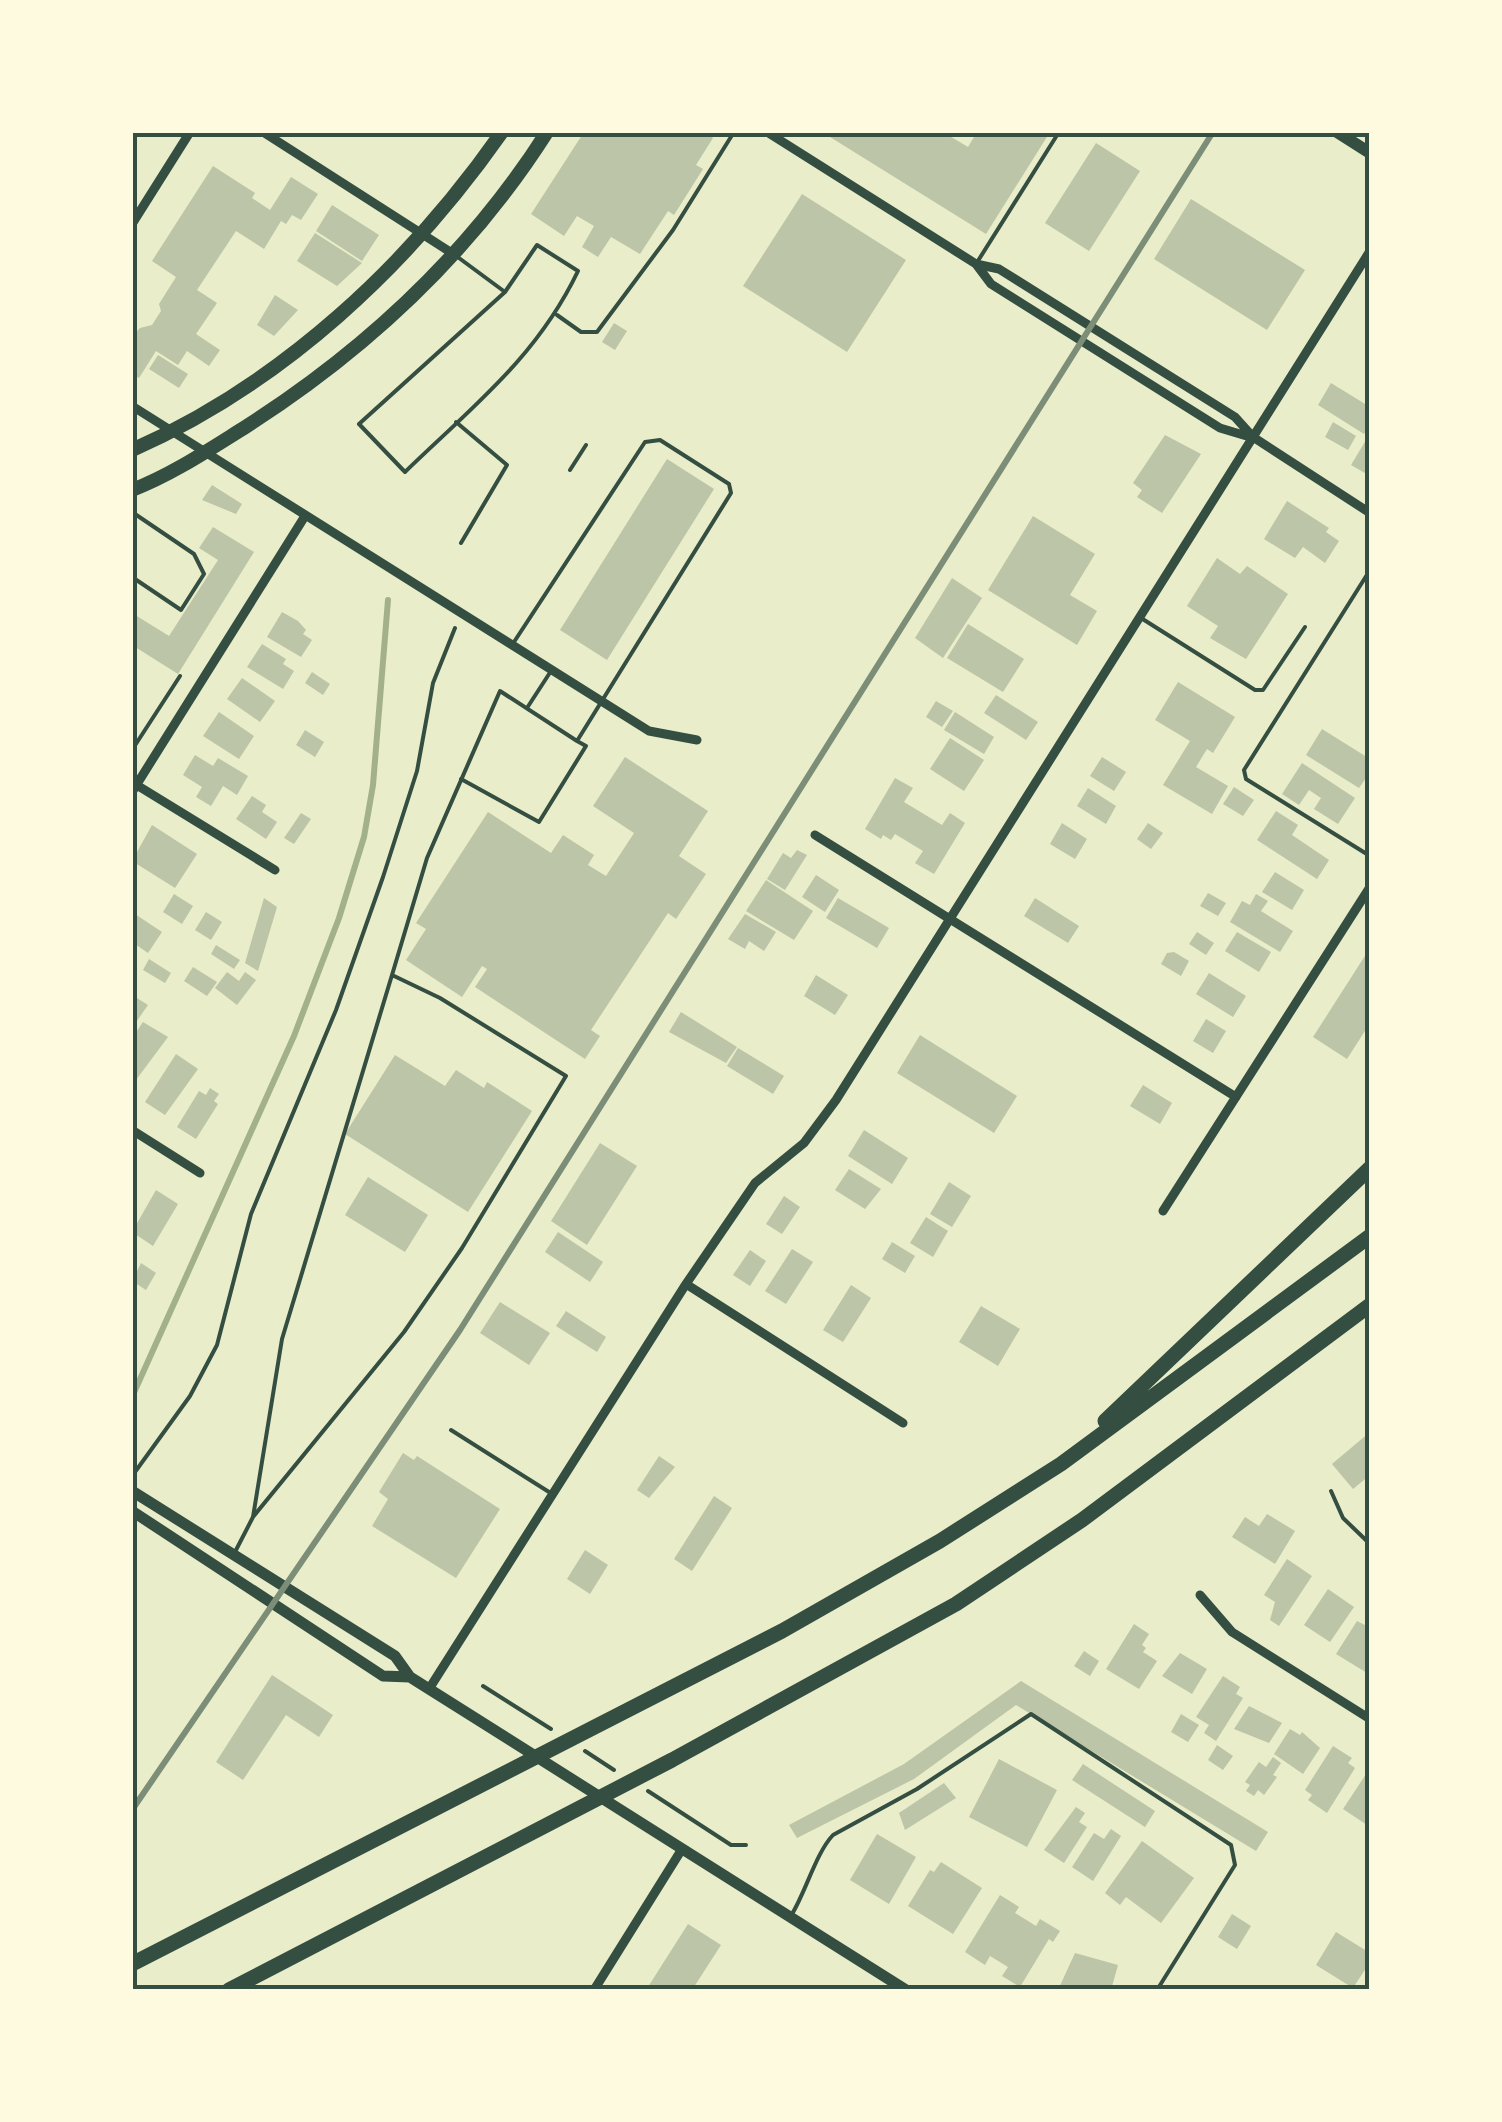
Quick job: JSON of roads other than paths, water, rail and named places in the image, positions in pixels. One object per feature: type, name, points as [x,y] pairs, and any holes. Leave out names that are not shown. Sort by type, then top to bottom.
[{"type":"highway","points":[[1060,1464],[1370,1168]]},
{"type":"highway","points":[[132,1964],[782,1631],[940,1541],[1060,1464],[1370,1236]]},
{"type":"highway","points":[[229,1990],[672,1760],[956,1604],[1082,1520],[1367,1309]]},
{"type":"main road","points":[[132,450],[172,432],[314,337],[424,234],[502,132]]},
{"type":"main road","points":[[132,490],[204,452],[307,388],[397,312],[494,210],[546,132]]},
{"type":"main road","points":[[1337,132],[1370,152]]},
{"type":"street","points":[[132,224],[190,132]]},
{"type":"street","points":[[263,132],[455,255]]},
{"type":"street","points":[[767,132],[976,264],[991,284],[1204,419],[1253,437],[1370,513]]},
{"type":"street","points":[[429,1689],[686,1284],[755,1183],[821,1122],[1370,252]]},
{"type":"street","points":[[976,264],[999,268],[1108,336],[1234,417],[1253,437]]},
{"type":"street","points":[[132,406],[649,731],[697,740]]},
{"type":"street","points":[[275,870],[134,786],[306,516]]},
{"type":"street","points":[[815,835],[1236,1097]]},
{"type":"street","points":[[1163,1211],[1370,886]]},
{"type":"street","points":[[132,1130],[200,1173]]},
{"type":"street","points":[[686,1284],[903,1423]]},
{"type":"street","points":[[132,1491],[235,1552],[395,1656],[410,1678],[906,1990]]},
{"type":"street","points":[[132,1511],[383,1676],[410,1678]]},
{"type":"street","points":[[1200,1595],[1232,1632],[1370,1719]]},
{"type":"street","points":[[594,1990],[682,1849]]},
{"type":"lane","points":[[557,315],[582,332],[597,332],[673,230],[734,132]]},
{"type":"lane","points":[[976,264],[1059,132]]},
{"type":"lane","points":[[537,245],[578,272],[557,315],[532,349],[405,472],[359,424],[504,292],[537,245]]},
{"type":"lane","points":[[455,255],[504,292]]},
{"type":"lane","points":[[456,422],[507,464],[461,542]]},
{"type":"lane","points":[[512,646],[645,442],[660,440],[729,484],[731,493],[576,740]]},
{"type":"lane","points":[[132,512],[194,554],[204,574],[182,610],[132,577]]},
{"type":"lane","points":[[1370,570],[1244,770],[1246,779],[1370,856]]},
{"type":"lane","points":[[1141,618],[1256,690],[1263,690],[1305,626]]},
{"type":"lane","points":[[527,708],[551,671]]},
{"type":"lane","points":[[253,1517],[282,1339],[427,858],[460,778],[500,691],[586,746],[539,822],[460,778]]},
{"type":"lane","points":[[235,1552],[253,1517],[423,1304],[566,1076],[440,998],[392,975]]},
{"type":"lane","points":[[451,1430],[554,1494]]},
{"type":"lane","points":[[1331,1492],[1343,1518],[1370,1544]]},
{"type":"lane","points":[[790,1916],[809,1886],[823,1846],[832,1835],[917,1789],[1031,1714],[1231,1845],[1235,1865],[1157,1990]]},
{"type":"waterway","points":[[132,1397],[294,1036],[339,918],[364,837],[373,785],[388,600]]},
{"type":"railway","points":[[132,1810],[460,1330],[1213,132]]}]
